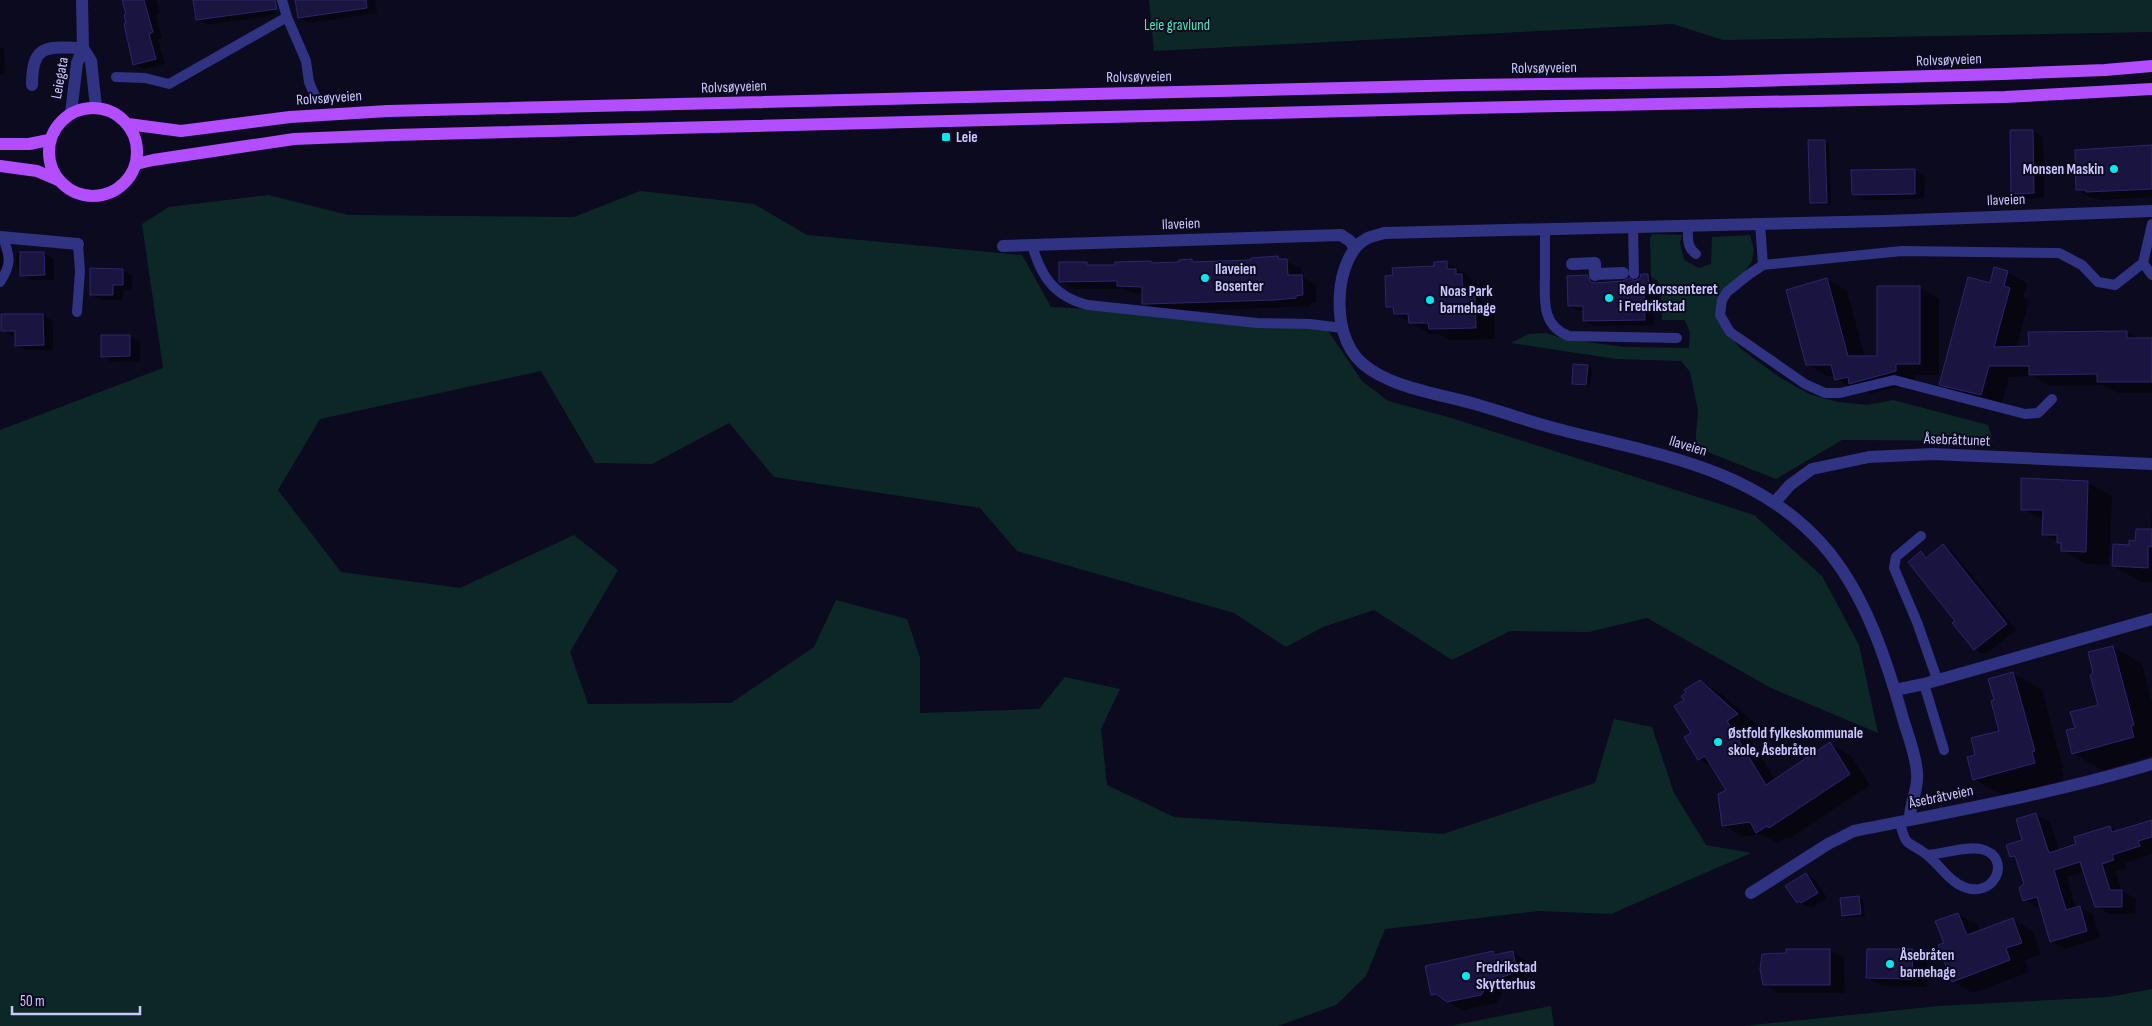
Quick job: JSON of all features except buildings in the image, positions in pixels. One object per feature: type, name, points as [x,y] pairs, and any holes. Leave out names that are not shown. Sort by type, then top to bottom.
[{"type":"main road","name":"Rolvsøyveien","points":[[128,124],[181,131],[290,117],[388,111],[1467,85],[1718,82],[2022,74],[2152,66]]},
{"type":"main road","points":[[136,164],[294,139],[393,135],[1479,107],[2005,98],[2152,89]]},
{"type":"main road","points":[[0,166],[37,171],[58,180],[70,190],[85,196],[102,196],[116,190],[128,179],[136,164],[137,144],[128,124],[114,113],[96,107],[83,108],[71,113],[57,124],[49,140],[48,154],[51,168],[58,180]]},
{"type":"main road","points":[[0,144],[29,144],[49,140]]},
{"type":"street","name":"Leiegata","points":[[71,113],[77,63],[83,48],[82,0]]},
{"type":"street","points":[[32,85],[34,59],[40,52],[48,48],[83,48]]},
{"type":"street","name":"Leiegata","points":[[83,48],[91,62],[96,107]]},
{"type":"street","name":"Ilaveien","points":[[1905,821],[1915,795],[1918,774],[1895,690],[1867,618],[1838,564],[1807,529],[1775,502],[1691,462],[1557,429],[1391,380],[1364,365],[1356,357],[1346,340],[1339,306],[1341,282],[1355,248],[1366,239],[1384,233],[1885,221],[2152,211]]},
{"type":"street","name":"Ilaveien","points":[[1003,246],[1341,235],[1350,241],[1355,248]]},
{"type":"street","points":[[1,237],[78,244]]},
{"type":"street","points":[[1572,264],[1595,263],[1595,274],[1629,274]]},
{"type":"street","name":"Åsebråttunet","points":[[1775,502],[1790,485],[1812,469],[1869,457],[1932,454],[2152,464]]},
{"type":"street","points":[[1895,690],[1924,684],[2152,619]]},
{"type":"street","name":"Åsebråtveien","points":[[1751,893],[1828,844],[1854,831],[2042,792],[2152,764]]},
{"type":"lane","points":[[282,0],[306,62],[309,82],[316,96]]},
{"type":"lane","points":[[116,77],[145,78],[169,84],[287,17]]},
{"type":"lane","points":[[1760,223],[1763,265]]},
{"type":"lane","points":[[2052,399],[2038,413],[2024,414],[1894,380],[1840,393],[1825,393],[1805,384],[1730,332],[1720,315],[1722,300],[1727,292],[1748,274],[1763,265],[1902,251],[2059,253],[2082,265],[2098,282],[2115,285],[2144,263],[2152,224]]},
{"type":"lane","points":[[1688,225],[1690,250],[1696,254]]},
{"type":"lane","points":[[1629,274],[1633,226]]},
{"type":"lane","points":[[1545,229],[1545,305],[1553,325],[1560,332],[1569,336],[1677,338]]},
{"type":"lane","points":[[0,282],[8,270],[9,256],[1,237]]},
{"type":"lane","points":[[77,312],[80,271],[78,244]]},
{"type":"lane","points":[[1032,245],[1036,258],[1052,287],[1072,301],[1088,305],[1257,323],[1310,324],[1342,328]]},
{"type":"lane","points":[[2144,263],[2152,275]]},
{"type":"lane","points":[[1921,536],[1896,557],[1894,568],[1917,622],[1937,679]]},
{"type":"lane","points":[[1924,684],[1944,750]]},
{"type":"lane","points":[[1905,821],[1903,837],[1907,843],[1927,855],[1949,877],[1968,888],[1983,888],[1990,885],[1998,872],[1998,866],[1992,855],[1980,849],[1969,848],[1927,855]]},
{"type":"green space","name":"Leie gravlund","points":[[1149,0],[2152,0],[2152,32],[1723,40],[1673,24],[1154,51]]},
{"type":"green space","points":[[640,191],[754,204],[807,235],[1022,255],[1051,307],[1322,322],[1362,381],[1388,401],[1448,417],[1754,515],[1822,576],[1859,645],[1878,733],[1771,688],[1647,618],[1589,632],[1510,631],[1452,660],[1374,610],[1323,627],[1286,647],[1234,613],[1017,551],[980,508],[774,477],[729,423],[652,464],[595,463],[541,371],[320,419],[278,490],[341,572],[460,588],[574,535],[618,570],[570,652],[588,704],[731,703],[814,647],[836,600],[907,619],[920,658],[920,713],[1039,709],[1065,677],[1120,689],[1101,729],[1107,785],[1174,817],[1443,834],[1595,783],[1614,719],[1652,727],[1674,793],[1706,845],[1751,853],[1611,914],[1539,911],[1385,929],[1366,976],[1336,1005],[1278,1026],[0,1026],[0,430],[163,368],[142,224],[169,207],[268,195],[348,215],[574,217]]},
{"type":"green space","points":[[1652,234],[1682,235],[1680,243],[1684,260],[1699,268],[1711,264],[1712,237],[1750,235],[1754,250],[1752,261],[1716,315],[1719,323],[1741,349],[1779,377],[1809,394],[1837,402],[1867,405],[1893,400],[1988,425],[1993,441],[1842,440],[1776,479],[1695,447],[1698,410],[1690,372],[1681,361],[1617,359],[1511,343],[1529,334],[1546,333],[1565,339],[1624,347],[1689,348],[1690,333],[1685,320],[1662,320],[1661,289],[1651,284],[1650,238]]},
{"type":"green space","points":[[2152,989],[2152,1026],[1743,1026],[1939,1006],[2109,997]]},
{"type":"green space","points":[[1551,1006],[1554,1026],[1450,1026]]},
{"type":"place","name":"Leie","points":[[946,137]]},
{"type":"place","name":"Monsen Maskin","points":[[2114,169]]},
{"type":"place","name":"Ilaveien Bosenter","points":[[1205,278]]},
{"type":"place","name":"Røde Korssenteret i Fredrikstad","points":[[1609,298]]},
{"type":"place","name":"Noas Park barnehage","points":[[1430,300]]},
{"type":"place","name":"Østfold fylkeskommunale skole, Åsebråten","points":[[1718,742]]},
{"type":"place","name":"Åsebråten barnehage","points":[[1890,964]]},
{"type":"place","name":"Fredrikstad Skytterhus","points":[[1466,976]]}]
